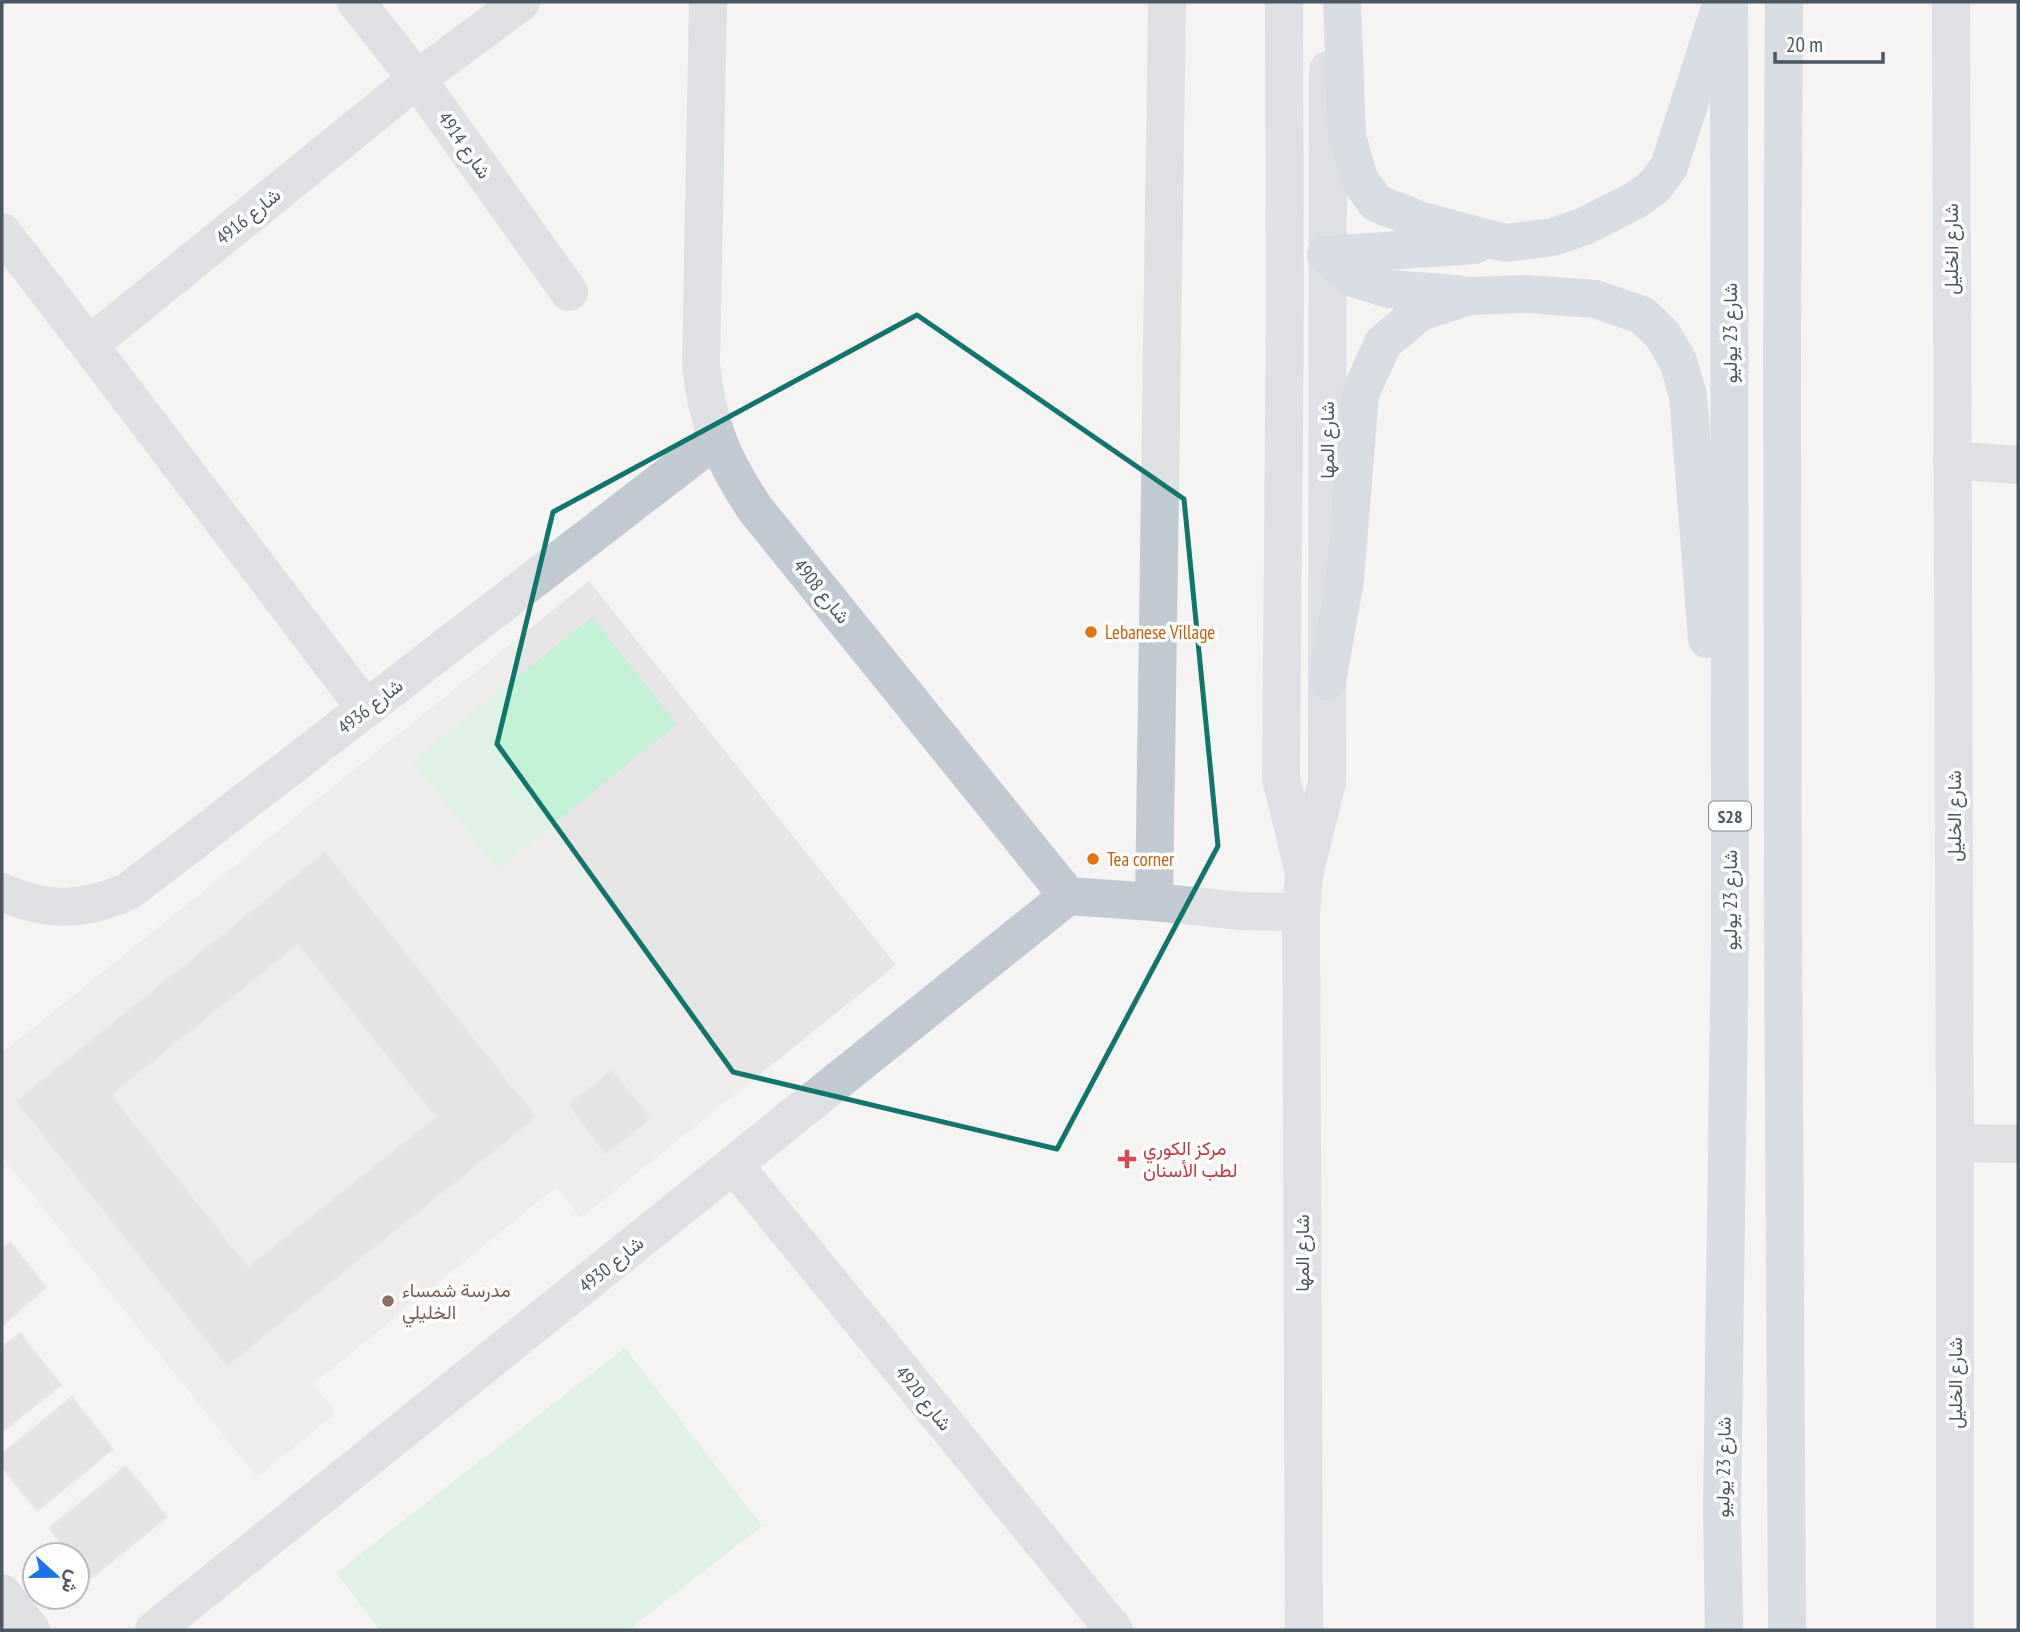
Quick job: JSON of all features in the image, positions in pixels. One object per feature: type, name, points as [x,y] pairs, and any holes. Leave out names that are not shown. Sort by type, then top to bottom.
[{"type":"main road","points":[[1342,2],[1347,136],[1359,179],[1376,203],[1422,221],[1506,243]]},
{"type":"main road","points":[[1326,255],[1395,252],[1553,237],[1585,226],[1636,200],[1655,186],[1673,158],[1722,2]]},
{"type":"main road","name":"شارع 23 يوليو","points":[[1724,1630],[1722,1510],[1730,929],[1730,2]]},
{"type":"main road","points":[[1784,2],[1782,351],[1787,1630]]},
{"type":"main road","points":[[1326,255],[1353,278],[1389,289],[1470,296],[1527,294],[1595,299],[1642,315],[1662,334],[1678,361],[1688,395],[1730,929]]},
{"type":"main road","points":[[1327,681],[1345,580],[1360,394],[1383,343],[1420,312],[1470,296]]},
{"type":"street","name":"4914 شارع","points":[[356,2],[417,79],[569,292]]},
{"type":"street","name":"4916 شارع","points":[[89,345],[417,79],[521,2]]},
{"type":"street","name":"4908 شارع","points":[[708,2],[701,365],[716,439],[727,464],[756,510],[1068,897]]},
{"type":"street","points":[[1154,902],[1167,2]]},
{"type":"street","name":"شارع المها","points":[[1284,2],[1285,305],[1281,778],[1302,893],[1304,1630]]},
{"type":"street","name":"شارع المها","points":[[1302,893],[1327,782],[1328,2]]},
{"type":"street","name":"شارع الخليل","points":[[1951,2],[1955,1630]]},
{"type":"street","points":[[1284,66],[1298,118],[1307,210],[1326,255],[1301,276],[1285,305]]},
{"type":"street","points":[[2,232],[366,709]]},
{"type":"street","name":"4936 شارع","points":[[2,892],[39,906],[62,908],[107,901],[128,891],[716,439]]},
{"type":"street","points":[[1952,460],[2018,465]]},
{"type":"street","points":[[1068,897],[1242,911],[1302,893]]},
{"type":"street","name":"4930 شارع","points":[[154,1630],[1068,897]]},
{"type":"street","points":[[1955,1143],[2018,1144]]},
{"type":"street","name":"4920 شارع","points":[[734,1165],[1114,1630]]},
{"type":"street","points":[[2,1593],[31,1630]]},
{"type":"highlighted area","points":[[917,315],[1184,499],[1218,846],[1057,1149],[733,1072],[497,744],[553,512]]},
{"type":"shaded area","points":[[589,581],[896,965],[581,1218],[556,1187],[313,1384],[336,1413],[257,1477],[2,1156],[2,1053]]},
{"type":"green space","points":[[592,617],[677,724],[498,869],[412,761]]},
{"type":"green space","points":[[625,1348],[762,1526],[628,1630],[380,1630],[336,1573]]},
{"type":"building","points":[[325,852],[536,1117],[227,1366],[16,1101]],"holes":[[[298,944],[436,1117],[248,1267],[111,1095]]]},
{"type":"building","points":[[612,1070],[651,1118],[606,1154],[568,1105]]},
{"type":"building","points":[[10,1242],[46,1287],[2,1326],[2,1249]]},
{"type":"building","points":[[20,1333],[61,1385],[2,1432],[2,1347]]},
{"type":"building","points":[[72,1397],[113,1449],[37,1511],[2,1467],[2,1454]]},
{"type":"building","points":[[126,1466],[167,1517],[91,1578],[91,1541],[60,1541],[49,1528]]},
{"type":"place","name":"Lebanese Village","points":[[1091,632]]},
{"type":"place","name":"Tea corner","points":[[1093,859]]},
{"type":"place","name":"مركز الكوري لطب الأسنان","points":[[1127,1159]]},
{"type":"place","name":"مدرسة شمساء الخليلي","points":[[388,1301]]}]
